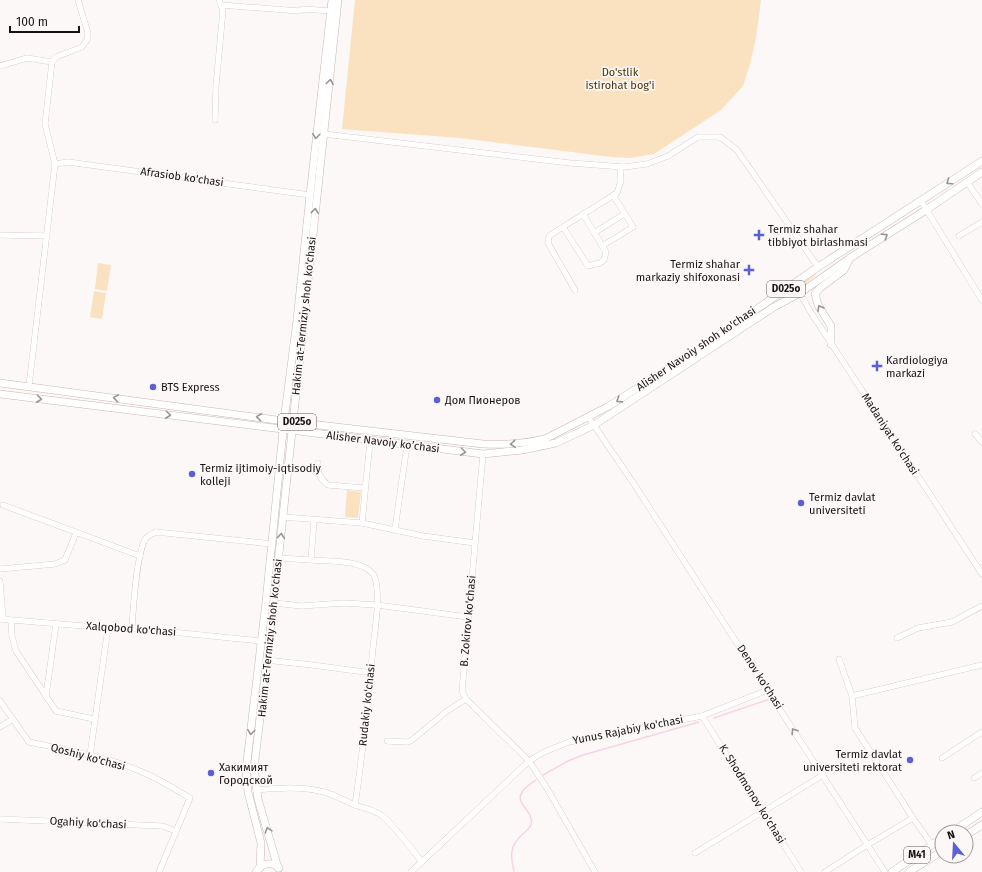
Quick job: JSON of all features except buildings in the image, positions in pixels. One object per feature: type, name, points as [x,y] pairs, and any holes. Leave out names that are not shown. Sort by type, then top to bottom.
[{"type":"main road","name":"Hakim at-Termiziy shoh ko'chasi","points":[[258,870],[261,843],[248,792],[246,770],[262,641],[284,420],[297,320],[332,0]]},
{"type":"main road","name":"Hakim at-Termiziy shoh ko'chasi","points":[[280,870],[256,790],[254,769],[279,558],[338,0]]},
{"type":"main road","name":"Alisher Navoiy shoh ko'chasi","points":[[589,418],[700,348],[818,267],[982,161]]},
{"type":"main road","name":"Alisher Navoiy shoh ko'chasi","points":[[594,424],[774,307],[799,294],[850,258],[926,210],[982,172]]},
{"type":"main road","points":[[831,344],[831,326],[818,305],[815,294],[820,288],[844,270],[850,258]]},
{"type":"main road","points":[[818,267],[823,270],[824,276]]},
{"type":"main road","points":[[792,285],[792,290],[794,293],[799,294]]},
{"type":"main road","name":"Alisher Navoiy ko’chasi","points":[[0,383],[483,444],[505,445],[537,441],[547,438],[589,418]]},
{"type":"main road","name":"Alisher Navoiy ko’chasi","points":[[0,394],[483,454],[522,450],[556,443],[594,424]]},
{"type":"main road","points":[[154,413],[155,403]]},
{"type":"main road","points":[[964,824],[982,812]]},
{"type":"main road","name":"M41","points":[[892,872],[932,845]]},
{"type":"main road","name":"M41","points":[[909,872],[934,856]]},
{"type":"main road","points":[[258,870],[263,865],[271,864],[280,870]]},
{"type":"street","points":[[28,386],[55,164],[45,124],[52,62],[56,57],[82,47],[87,40],[88,33],[78,0]]},
{"type":"street","points":[[215,120],[216,86],[223,10],[220,2],[298,11],[331,11]]},
{"type":"street","points":[[0,66],[27,58],[52,62]]},
{"type":"street","points":[[324,134],[570,163],[620,167],[647,164],[668,156],[698,137],[720,137],[737,150],[818,267]]},
{"type":"street","name":"Afrasiob ko'chasi","points":[[55,164],[68,162],[310,195]]},
{"type":"street","points":[[575,290],[548,243],[549,236],[617,193],[621,181],[620,167]]},
{"type":"street","points":[[967,182],[982,204]]},
{"type":"street","points":[[602,246],[633,227],[613,195]]},
{"type":"street","points":[[921,201],[982,300]]},
{"type":"street","points":[[563,227],[588,266],[600,263],[604,260],[606,252],[583,214]]},
{"type":"street","points":[[594,233],[624,214]]},
{"type":"street","points":[[959,236],[982,222]]},
{"type":"street","points":[[0,235],[47,236]]},
{"type":"street","name":"Madaniyat ko'chasi","points":[[799,294],[982,574]]},
{"type":"street","name":"Denov ko'chasi","points":[[589,418],[634,484],[885,872]]},
{"type":"street","points":[[975,434],[982,442]]},
{"type":"street","points":[[362,523],[370,441]]},
{"type":"street","points":[[395,529],[407,445]]},
{"type":"street","name":"B. Zokirov ko'chasi","points":[[466,699],[462,690],[462,685],[483,454]]},
{"type":"street","points":[[318,462],[318,471],[324,482],[328,485],[365,488]]},
{"type":"street","points":[[3,505],[140,556]]},
{"type":"street","points":[[283,517],[362,523],[424,536],[475,543]]},
{"type":"street","points":[[311,560],[314,520]]},
{"type":"street","points":[[132,628],[135,588],[140,556],[145,539],[150,534],[156,532],[272,544]]},
{"type":"street","points":[[0,569],[54,564],[65,560],[76,533]]},
{"type":"street","name":"Rudakiy ko'chasi","points":[[279,558],[350,563],[364,567],[370,571],[376,582],[377,605],[371,672],[355,805]]},
{"type":"street","points":[[0,581],[2,619]]},
{"type":"street","points":[[274,603],[302,606],[343,603],[377,605],[468,618]]},
{"type":"street","points":[[897,638],[918,628],[952,622],[982,606]]},
{"type":"street","name":"Xalqobod ko'chasi","points":[[2,619],[108,628],[132,628],[262,641]]},
{"type":"street","points":[[11,620],[12,636],[16,651],[56,711],[94,719]]},
{"type":"street","points":[[46,696],[56,624]]},
{"type":"street","points":[[90,755],[108,628]]},
{"type":"street","points":[[839,659],[852,696],[855,728],[932,845]]},
{"type":"street","points":[[266,660],[312,664],[371,672]]},
{"type":"street","points":[[852,696],[982,665]]},
{"type":"street","name":"Yunus Rajabiy ko'chasi","points":[[411,872],[529,761],[544,752],[569,742],[702,716],[768,690]]},
{"type":"street","points":[[387,741],[408,742],[412,740],[447,711],[466,699],[529,761],[548,790],[595,872]]},
{"type":"street","name":"Qoshiy ko'chasi","points":[[0,701],[29,742],[90,755],[126,766],[155,778],[190,798],[176,831]]},
{"type":"street","name":"K. Shodmonov ko'chasi","points":[[702,716],[801,872]]},
{"type":"street","points":[[0,727],[12,719]]},
{"type":"street","points":[[942,758],[982,732]]},
{"type":"street","points":[[974,778],[982,773]]},
{"type":"street","points":[[695,853],[823,775]]},
{"type":"street","points":[[256,790],[281,788],[311,789],[325,792],[372,811],[381,815],[422,862]]},
{"type":"street","points":[[825,872],[913,818]]},
{"type":"street","name":"Ogahiy ko'chasi","points":[[0,819],[162,826],[176,831]]},
{"type":"street","points":[[159,872],[176,831]]},
{"type":"green space","name":"Do'stlik istirohat bog'i","points":[[355,0],[761,0],[756,38],[743,86],[721,110],[654,154],[630,158],[611,157],[460,138],[342,129]]},
{"type":"green space","points":[[98,263],[111,265],[107,291],[95,289]]},
{"type":"green space","points":[[815,274],[816,275],[800,288],[796,286],[797,283]]},
{"type":"green space","points":[[94,291],[106,293],[102,319],[90,317]]},
{"type":"green space","points":[[347,490],[361,492],[358,518],[345,517]]},
{"type":"waterway","points":[[714,718],[770,699]]},
{"type":"waterway","points":[[543,775],[568,761],[583,755],[699,722]]},
{"type":"waterway","points":[[514,871],[512,860],[513,847],[531,825],[530,816],[522,804],[520,796],[525,788],[536,780]]},
{"type":"place","name":"Termiz shahar tibbiyot birlashmasi","points":[[759,235]]},
{"type":"place","name":"Termiz shahar markaziy shifoxonasi","points":[[749,270]]},
{"type":"place","name":"Kardiologiya markazi","points":[[877,366]]},
{"type":"place","name":"BTS Express","points":[[153,387]]},
{"type":"place","name":"Дом Пионеров","points":[[437,400]]},
{"type":"place","name":"Termiz ijtimoiy-iqtisodiy kolleji","points":[[192,474]]},
{"type":"place","name":"Termiz davlat universiteti","points":[[801,503]]},
{"type":"place","name":"Termiz davlat universiteti rektorat","points":[[910,760]]},
{"type":"place","name":"Хакимият Городской","points":[[211,773]]}]
